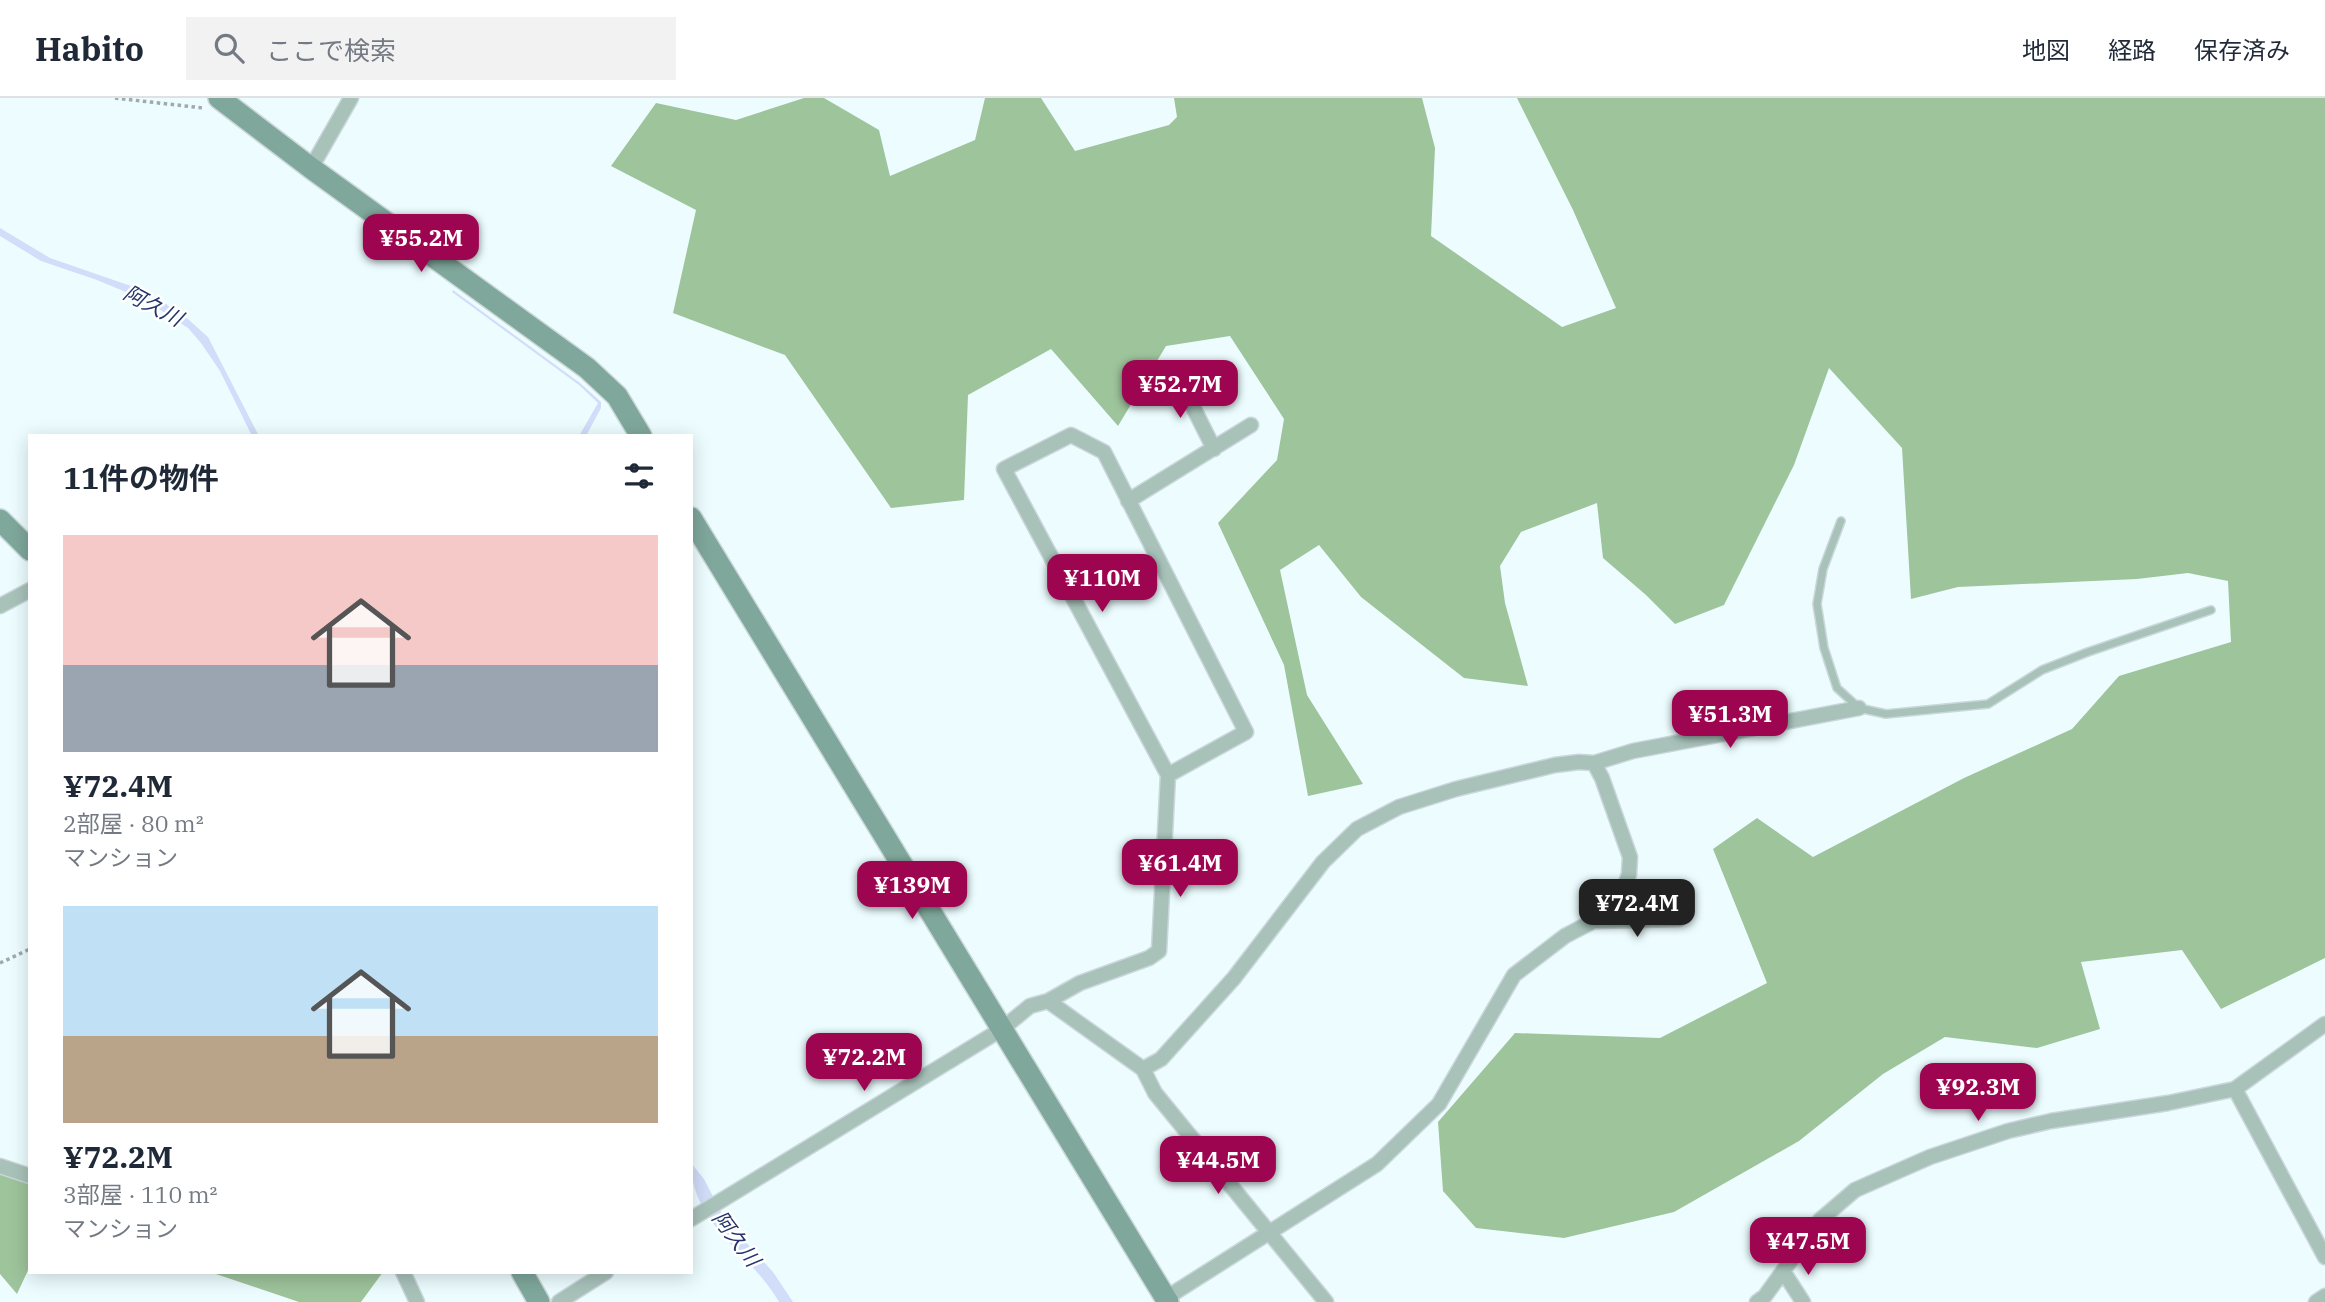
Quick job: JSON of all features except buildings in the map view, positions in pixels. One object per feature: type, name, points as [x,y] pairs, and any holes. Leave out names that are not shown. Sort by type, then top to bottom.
[{"type":"street","points":[[311,168],[351,98]]},
{"type":"street","points":[[224,103],[587,368],[617,396],[640,434]]},
{"type":"street","points":[[1177,375],[1214,449]]},
{"type":"street","points":[[1128,501],[1251,425]]},
{"type":"street","points":[[693,1218],[1002,1029],[1030,1006],[1048,1001],[1080,983],[1149,958],[1159,951],[1168,775],[1004,469],[1071,435],[1104,452],[1246,732],[1168,775]]},
{"type":"street","points":[[0,520],[28,548]]},
{"type":"street","points":[[693,521],[1167,1300],[1377,1164],[1439,1104],[1514,975],[1565,936],[1607,914],[1623,892],[1629,874],[1630,857],[1602,778],[1594,763]]},
{"type":"street","points":[[0,606],[28,591]]},
{"type":"street","points":[[1143,1069],[1161,1059],[1234,978],[1322,862],[1357,829],[1399,807],[1457,789],[1555,765],[1594,763],[1633,751],[1859,708]]},
{"type":"street","points":[[1595,921],[1679,919]]},
{"type":"street","points":[[1048,1001],[1143,1069],[1155,1093],[1326,1302]]},
{"type":"street","points":[[1756,1302],[1765,1296],[1820,1220],[1856,1190],[1930,1157],[2008,1131],[2235,1089],[2325,1024]]},
{"type":"street","points":[[2235,1089],[2325,1257]]},
{"type":"street","points":[[0,1166],[28,1175]]},
{"type":"street","points":[[1783,1271],[1803,1302]]},
{"type":"street","points":[[404,1274],[417,1302]]},
{"type":"street","points":[[523,1274],[539,1302]]},
{"type":"street","points":[[559,1302],[603,1274]]},
{"type":"street","points":[[2316,1302],[2325,1296]]},
{"type":"lane","points":[[1841,521],[1823,569],[1817,604],[1824,648],[1837,688],[1859,708],[1886,714],[1988,704],[2042,670],[2211,610]]},
{"type":"path","points":[[115,98],[194,108],[224,103]]},
{"type":"path","points":[[0,963],[28,950]]},
{"type":"green space","points":[[804,98],[824,98],[879,130],[890,176],[975,140],[985,98],[1041,98],[1075,151],[1169,125],[1177,117],[1174,98],[1422,98],[1435,148],[1431,236],[1562,327],[1616,308],[1573,210],[1517,98],[2325,98],[2325,958],[2221,1009],[2182,950],[2081,962],[2100,1029],[2037,1048],[1945,1037],[1883,1074],[1799,1141],[1674,1212],[1564,1238],[1476,1228],[1443,1191],[1438,1122],[1515,1033],[1660,1038],[1767,983],[1713,849],[1757,818],[1813,857],[1964,778],[2072,729],[2119,676],[2231,642],[2228,581],[2188,573],[2137,579],[1958,587],[1911,599],[1902,448],[1829,368],[1794,465],[1724,605],[1675,624],[1603,558],[1597,503],[1521,532],[1500,566],[1505,603],[1528,686],[1464,678],[1361,597],[1319,545],[1280,570],[1307,695],[1363,784],[1308,796],[1284,665],[1218,523],[1277,460],[1284,419],[1230,336],[1166,346],[1118,426],[1051,349],[968,395],[964,500],[891,508],[785,355],[673,313],[696,210],[611,166],[656,103],[736,120]]},
{"type":"green space","points":[[0,1171],[28,1180],[28,1270],[17,1294],[0,1274]]},
{"type":"green space","points":[[216,1274],[382,1274],[361,1302],[299,1302]]},
{"type":"water","points":[[0,228],[50,258],[131,286],[166,304],[189,320],[208,337],[258,434],[251,434],[220,371],[188,328],[145,300],[41,261],[0,236]]},
{"type":"water","points":[[453,290],[580,383],[601,402],[601,408],[587,434],[580,434],[598,403],[579,385],[452,292]]},
{"type":"water","name":"阿久川","points":[[693,1165],[704,1179],[724,1218],[773,1272],[793,1302],[779,1302],[712,1221],[701,1204],[694,1185]]}]
